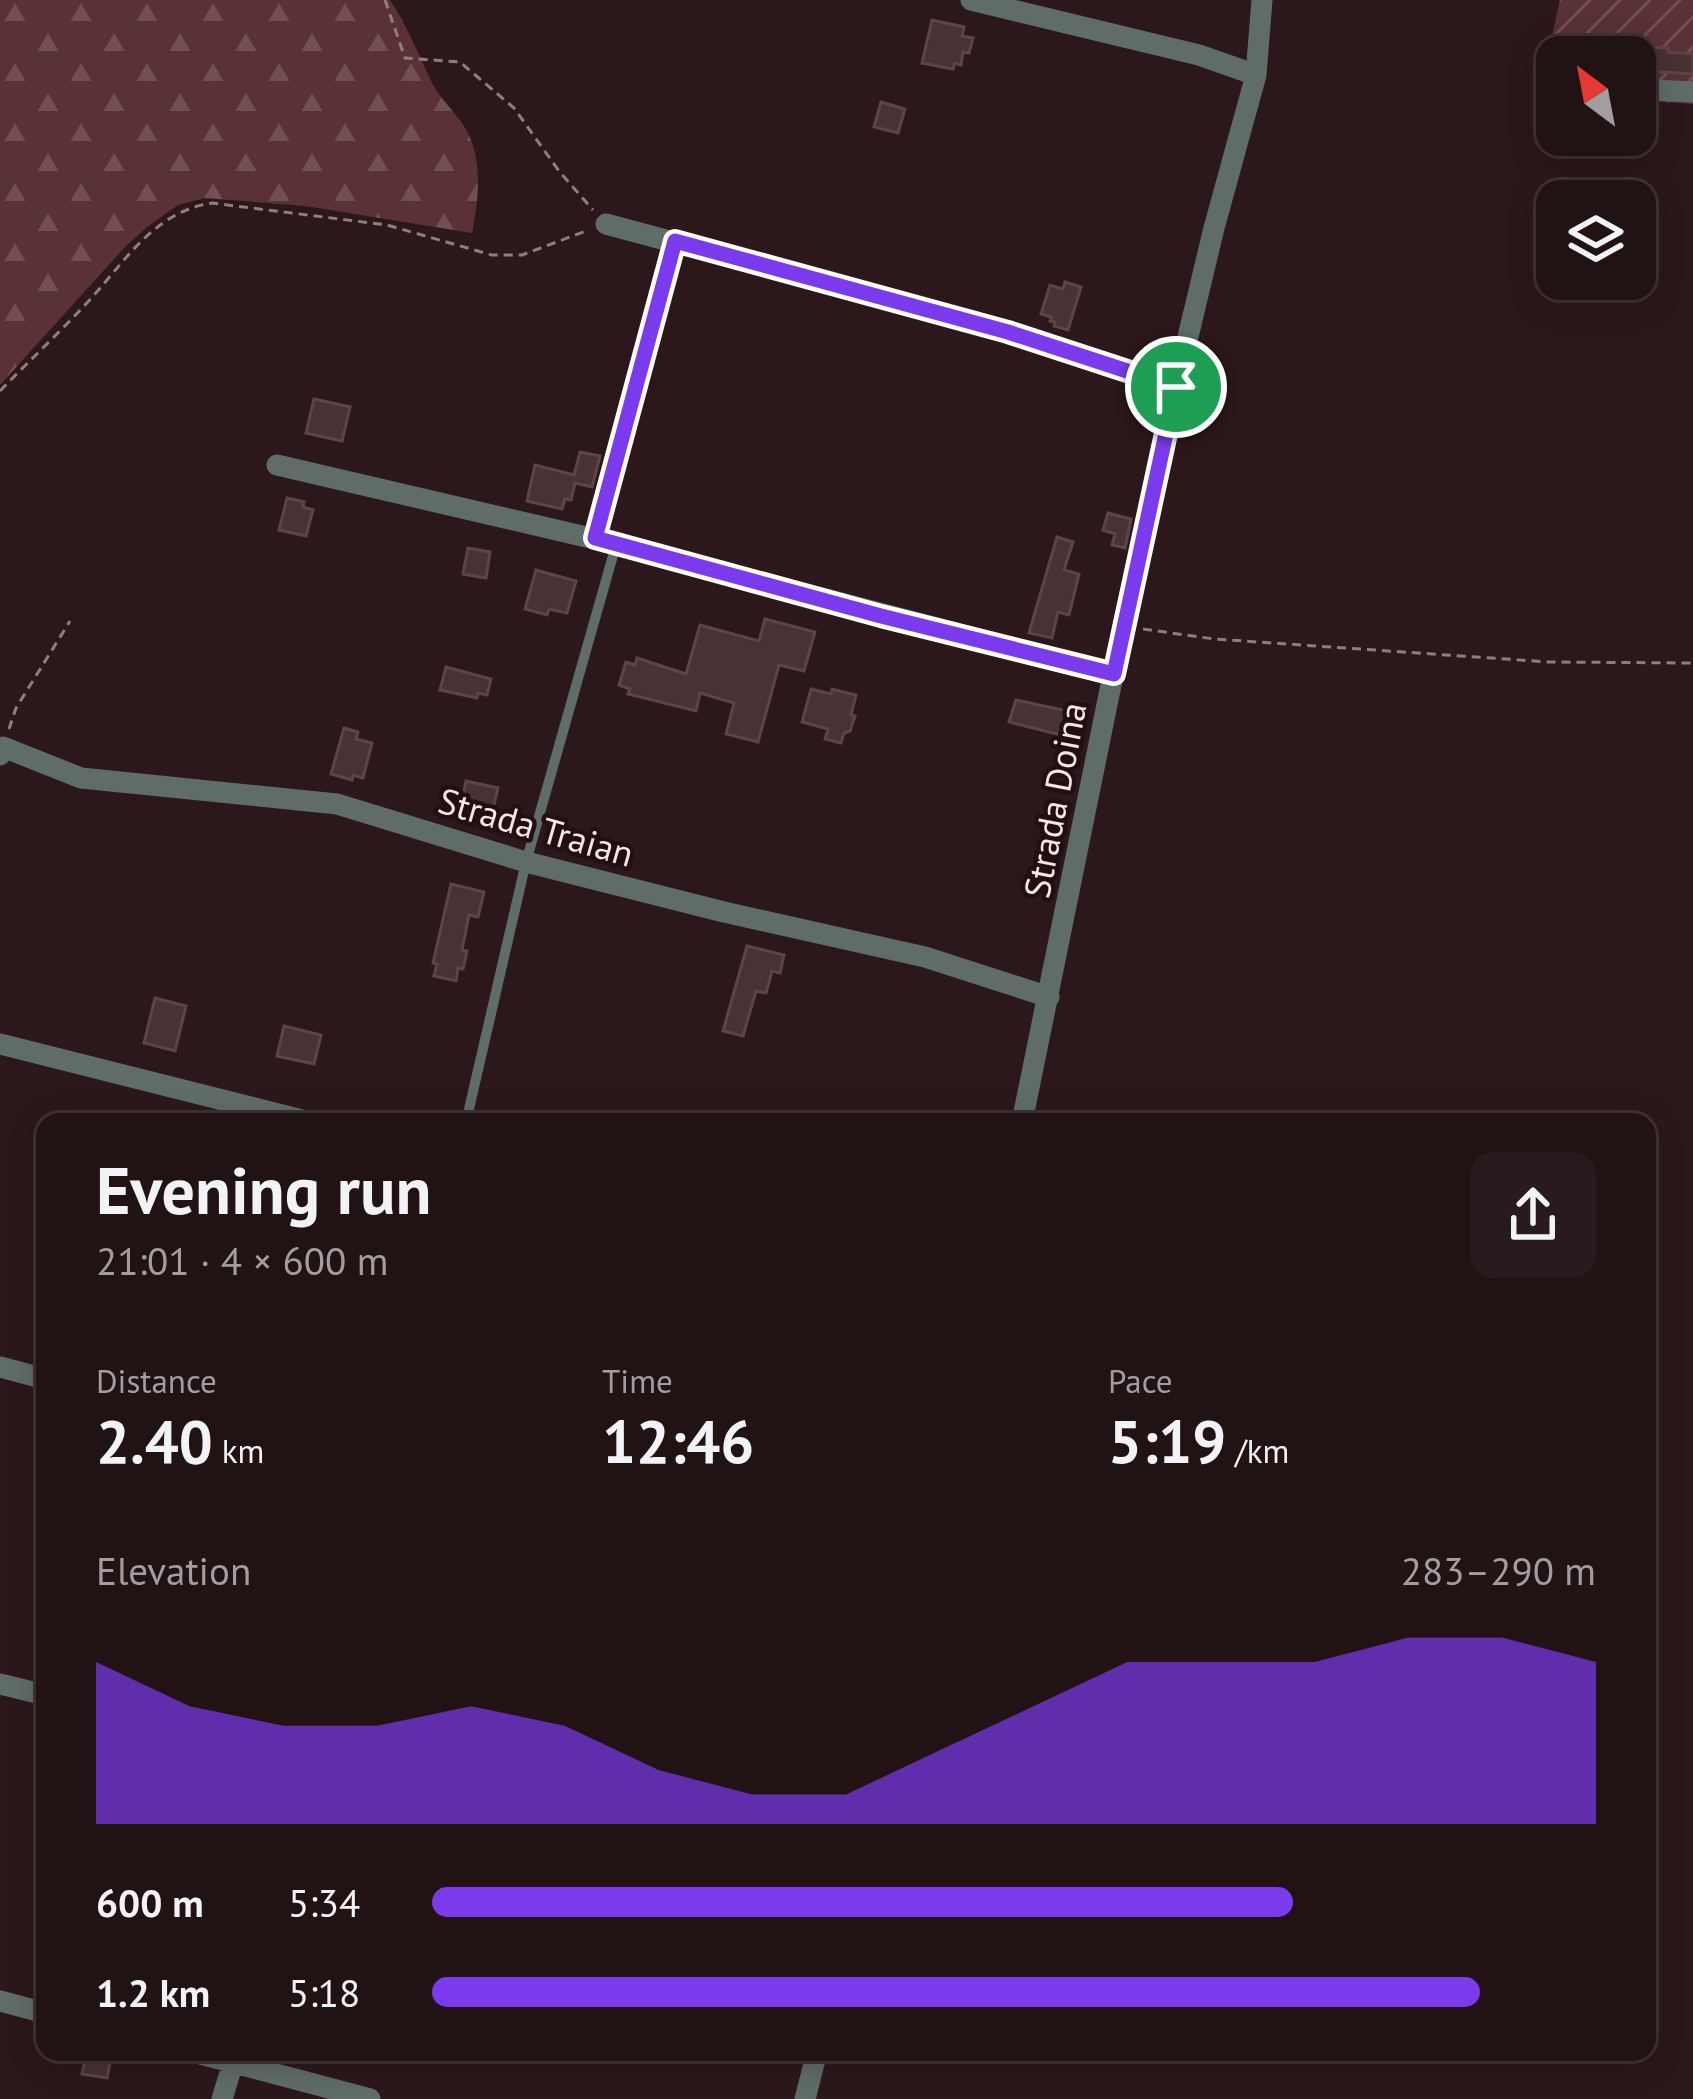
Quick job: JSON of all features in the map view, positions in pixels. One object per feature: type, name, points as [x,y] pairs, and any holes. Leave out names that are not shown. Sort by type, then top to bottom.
[{"type":"street","points":[[971,0],[1199,55],[1256,75]]},
{"type":"street","name":"Strada Doina","points":[[1024,1113],[1176,387],[1256,75],[1262,0]]},
{"type":"street","points":[[1656,90],[1693,92]]},
{"type":"street","points":[[605,224],[1008,332],[1176,387]]},
{"type":"street","points":[[277,465],[605,542],[1114,674]]},
{"type":"street","name":"Strada Traian","points":[[1,751],[81,778],[337,803],[526,862],[925,957],[1049,997]]},
{"type":"street","points":[[0,1044],[274,1113]]},
{"type":"street","points":[[0,1367],[36,1377]]},
{"type":"street","points":[[0,1684],[36,1693]]},
{"type":"street","points":[[0,2001],[36,2011]]},
{"type":"street","points":[[222,2099],[233,2061]]},
{"type":"street","points":[[247,2061],[370,2099]]},
{"type":"street","points":[[805,2099],[815,2061]]},
{"type":"lane","points":[[468,1113],[675,241]]},
{"type":"path","points":[[0,391],[89,301],[130,250],[164,220],[190,206],[212,202],[387,225],[492,255],[522,255],[605,224],[514,108],[460,62],[405,58],[385,0]]},
{"type":"path","points":[[1,751],[16,708],[70,621]]},
{"type":"path","points":[[1123,626],[1214,639],[1549,662],[1693,663]]},
{"type":"green space","points":[[0,0],[390,0],[433,85],[462,123],[474,149],[478,191],[472,233],[305,206],[205,198],[178,205],[125,247],[0,385]]},
{"type":"green space","points":[[1560,0],[1693,0],[1693,104],[1656,101],[1656,36],[1552,36]]},
{"type":"building","points":[[932,20],[964,27],[962,36],[973,38],[961,65],[955,63],[953,69],[922,63]]},
{"type":"building","points":[[1656,47],[1693,54],[1693,74],[1656,71]]},
{"type":"building","points":[[881,102],[905,109],[898,133],[874,127]]},
{"type":"building","points":[[1065,282],[1081,287],[1068,330],[1054,326],[1051,317],[1041,314],[1050,285],[1063,289]]},
{"type":"building","points":[[314,399],[350,407],[342,441],[306,433]]},
{"type":"building","points":[[580,452],[600,456],[592,487],[575,483],[571,500],[565,499],[562,509],[527,501],[535,465],[574,475]]},
{"type":"building","points":[[287,498],[313,510],[306,536],[279,530]]},
{"type":"building","points":[[1108,513],[1131,519],[1125,548],[1112,545],[1115,534],[1103,530]]},
{"type":"building","points":[[1057,537],[1073,542],[1064,570],[1079,574],[1069,615],[1058,612],[1052,638],[1029,633]]},
{"type":"building","points":[[468,548],[490,552],[486,578],[463,574]]},
{"type":"building","points":[[536,570],[576,581],[567,613],[549,609],[547,615],[525,609]]},
{"type":"building","points":[[765,619],[815,632],[804,671],[779,665],[758,742],[726,734],[734,703],[700,693],[696,711],[628,694],[630,689],[619,685],[626,662],[635,665],[637,658],[686,674],[700,625],[759,641]]},
{"type":"building","points":[[446,667],[491,679],[487,695],[478,693],[477,698],[440,690]]},
{"type":"building","points":[[811,689],[856,695],[851,715],[855,716],[841,743],[825,739],[828,729],[802,722]]},
{"type":"building","points":[[1016,700],[1081,714],[1076,739],[1009,722]]},
{"type":"building","points":[[344,728],[358,732],[356,739],[372,743],[363,778],[331,774]]},
{"type":"building","points":[[466,781],[498,788],[490,821],[459,814]]},
{"type":"building","points":[[451,884],[484,892],[478,917],[469,915],[462,950],[467,951],[456,981],[434,976],[437,964],[433,963]]},
{"type":"building","points":[[747,946],[784,955],[780,973],[772,971],[766,993],[756,991],[743,1036],[723,1031]]},
{"type":"building","points":[[155,998],[186,1006],[175,1051],[144,1043]]},
{"type":"building","points":[[284,1026],[321,1035],[314,1064],[277,1056]]},
{"type":"building","points":[[85,2061],[110,2061],[107,2078],[82,2074]]},
{"type":"route","points":[[675,241],[1008,332],[1176,387],[1114,674],[595,538],[675,241]]}]
